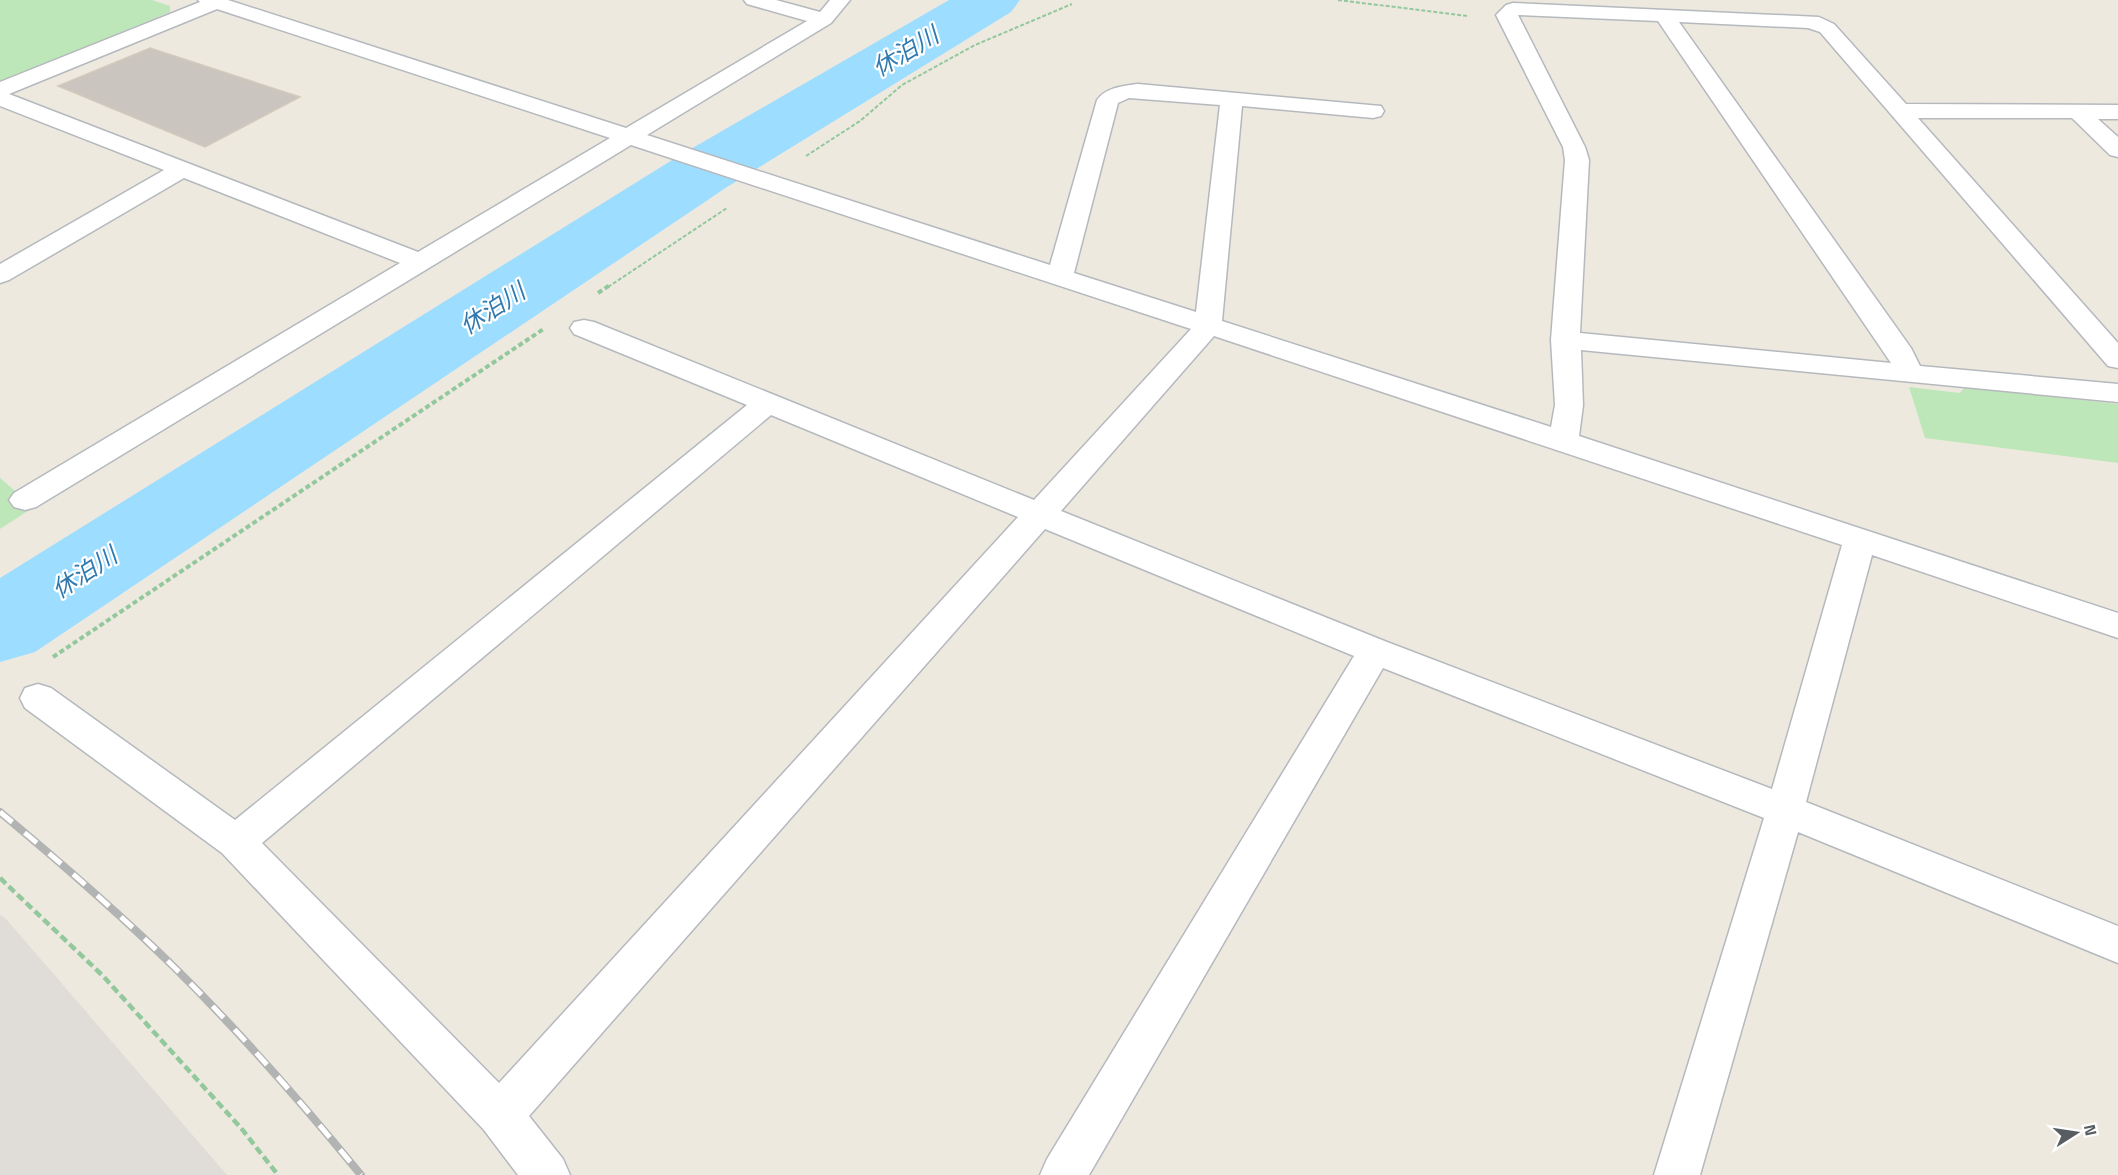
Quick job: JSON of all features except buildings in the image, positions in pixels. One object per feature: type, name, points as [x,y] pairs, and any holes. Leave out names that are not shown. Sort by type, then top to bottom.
[{"type":"street","points":[[754,0],[824,19]]},
{"type":"street","points":[[25,500],[824,19],[840,0]]},
{"type":"street","points":[[0,90],[212,1],[1564,441],[2118,626]]},
{"type":"street","points":[[1564,441],[1569,405],[1565,340],[1577,160],[1574,147],[1506,15],[1513,9],[1819,23],[1827,28],[2118,360]]},
{"type":"street","points":[[1664,15],[1901,354],[1910,373]]},
{"type":"street","points":[[1060,277],[1108,99],[1124,92],[1138,91],[1373,111]]},
{"type":"street","points":[[0,98],[422,263]]},
{"type":"street","points":[[500,1115],[1208,327],[1232,99]]},
{"type":"street","points":[[1899,111],[2118,112]]},
{"type":"street","points":[[2078,112],[2118,150]]},
{"type":"street","points":[[0,275],[182,170]]},
{"type":"street","points":[[573,322],[1375,651],[1785,810],[2118,945]]},
{"type":"street","points":[[1565,340],[2118,393]]},
{"type":"street","points":[[236,842],[768,403]]},
{"type":"street","points":[[1677,1175],[1785,810],[1860,540]]},
{"type":"street","points":[[1063,1175],[1375,651]]},
{"type":"street","points":[[38,698],[236,842],[500,1115],[547,1175]]},
{"type":"path","points":[[44,662],[573,322],[761,179],[860,121],[902,85],[975,45],[1072,4]]},
{"type":"path","points":[[0,878],[103,976],[241,1128],[278,1175]]},
{"type":"shaded area","points":[[0,915],[6,919],[227,1175],[0,1175]]},
{"type":"green space","points":[[0,0],[152,0],[170,6],[170,12],[0,82]]},
{"type":"green space","points":[[1909,387],[1960,393],[1965,387],[2118,404],[2118,463],[1925,438]]},
{"type":"green space","points":[[0,478],[34,507],[0,529]]},
{"type":"waterway","name":"休泊川","points":[[0,626],[702,172],[991,0]]},
{"type":"railway","points":[[0,812],[111,907],[199,992],[270,1069],[361,1175]]}]
